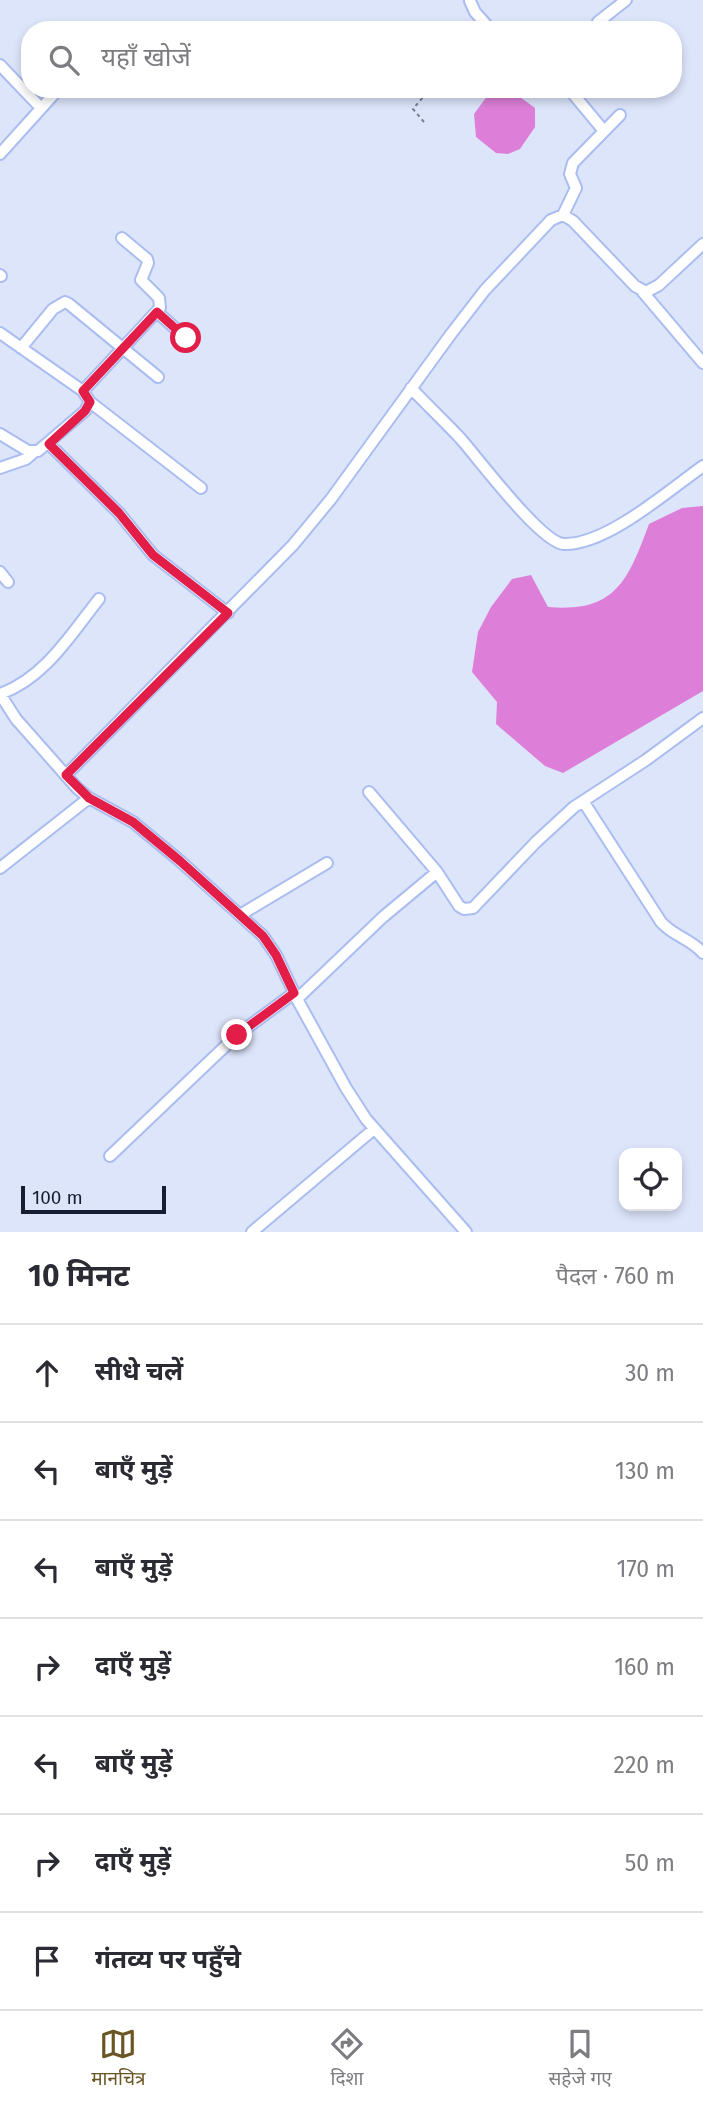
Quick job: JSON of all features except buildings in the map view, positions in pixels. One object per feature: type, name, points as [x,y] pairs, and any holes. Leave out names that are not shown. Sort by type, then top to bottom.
[{"type":"street","points":[[470,0],[478,3],[484,0]]},
{"type":"street","points":[[470,0],[483,21]]},
{"type":"street","points":[[598,21],[626,0]]},
{"type":"street","points":[[0,65],[21,87]]},
{"type":"street","points":[[31,98],[41,108]]},
{"type":"street","points":[[1,149],[50,98]]},
{"type":"street","points":[[576,98],[604,131]]},
{"type":"street","points":[[66,775],[267,574],[315,519],[451,334],[503,270],[551,220],[563,215],[576,188],[570,174],[572,163],[620,115]]},
{"type":"street","points":[[563,215],[573,220],[642,291],[703,363]]},
{"type":"street","points":[[83,391],[157,312],[161,303],[141,281],[147,259],[122,237]]},
{"type":"street","points":[[642,291],[654,289],[703,244]]},
{"type":"street","points":[[21,348],[53,309],[65,302],[158,377]]},
{"type":"street","points":[[157,312],[186,338]]},
{"type":"street","points":[[0,333],[83,391],[90,402],[201,488]]},
{"type":"street","points":[[411,388],[466,444],[523,512],[549,538],[558,543],[569,544],[613,529],[703,466]]},
{"type":"street","points":[[0,468],[26,459],[49,444],[85,411],[90,402]]},
{"type":"street","points":[[0,434],[34,452]]},
{"type":"street","points":[[49,444],[119,513],[153,555],[228,613]]},
{"type":"street","points":[[0,572],[8,582]]},
{"type":"street","points":[[99,598],[45,666],[0,694],[16,719],[89,798],[133,822],[263,936],[276,955],[295,996],[346,1088],[374,1129],[466,1232]]},
{"type":"street","points":[[369,792],[437,872],[459,906],[464,909],[473,908],[557,822],[703,718]]},
{"type":"street","points":[[0,868],[89,798]]},
{"type":"street","points":[[583,801],[661,922],[669,930],[693,942],[703,953]]},
{"type":"street","points":[[240,915],[327,863]]},
{"type":"street","points":[[110,1156],[237,1035],[295,996],[437,872]]},
{"type":"street","points":[[252,1232],[374,1129]]},
{"type":"path","points":[[422,98],[413,109],[424,122]]},
{"type":"shaded area","points":[[521,98],[535,108],[535,127],[520,149],[508,154],[496,153],[476,137],[474,114],[485,99]]},
{"type":"shaded area","points":[[703,506],[703,691],[563,773],[545,766],[496,724],[497,702],[472,672],[478,632],[491,607],[512,579],[531,575],[548,607],[590,604],[604,598],[616,589],[626,576],[649,524],[682,508]]},
{"type":"route","points":[[186,338],[157,312],[83,391],[90,402],[88,407],[49,444],[119,513],[153,555],[228,613],[66,775],[89,798],[133,822],[180,861],[263,936],[276,955],[294,993],[237,1035]]}]
